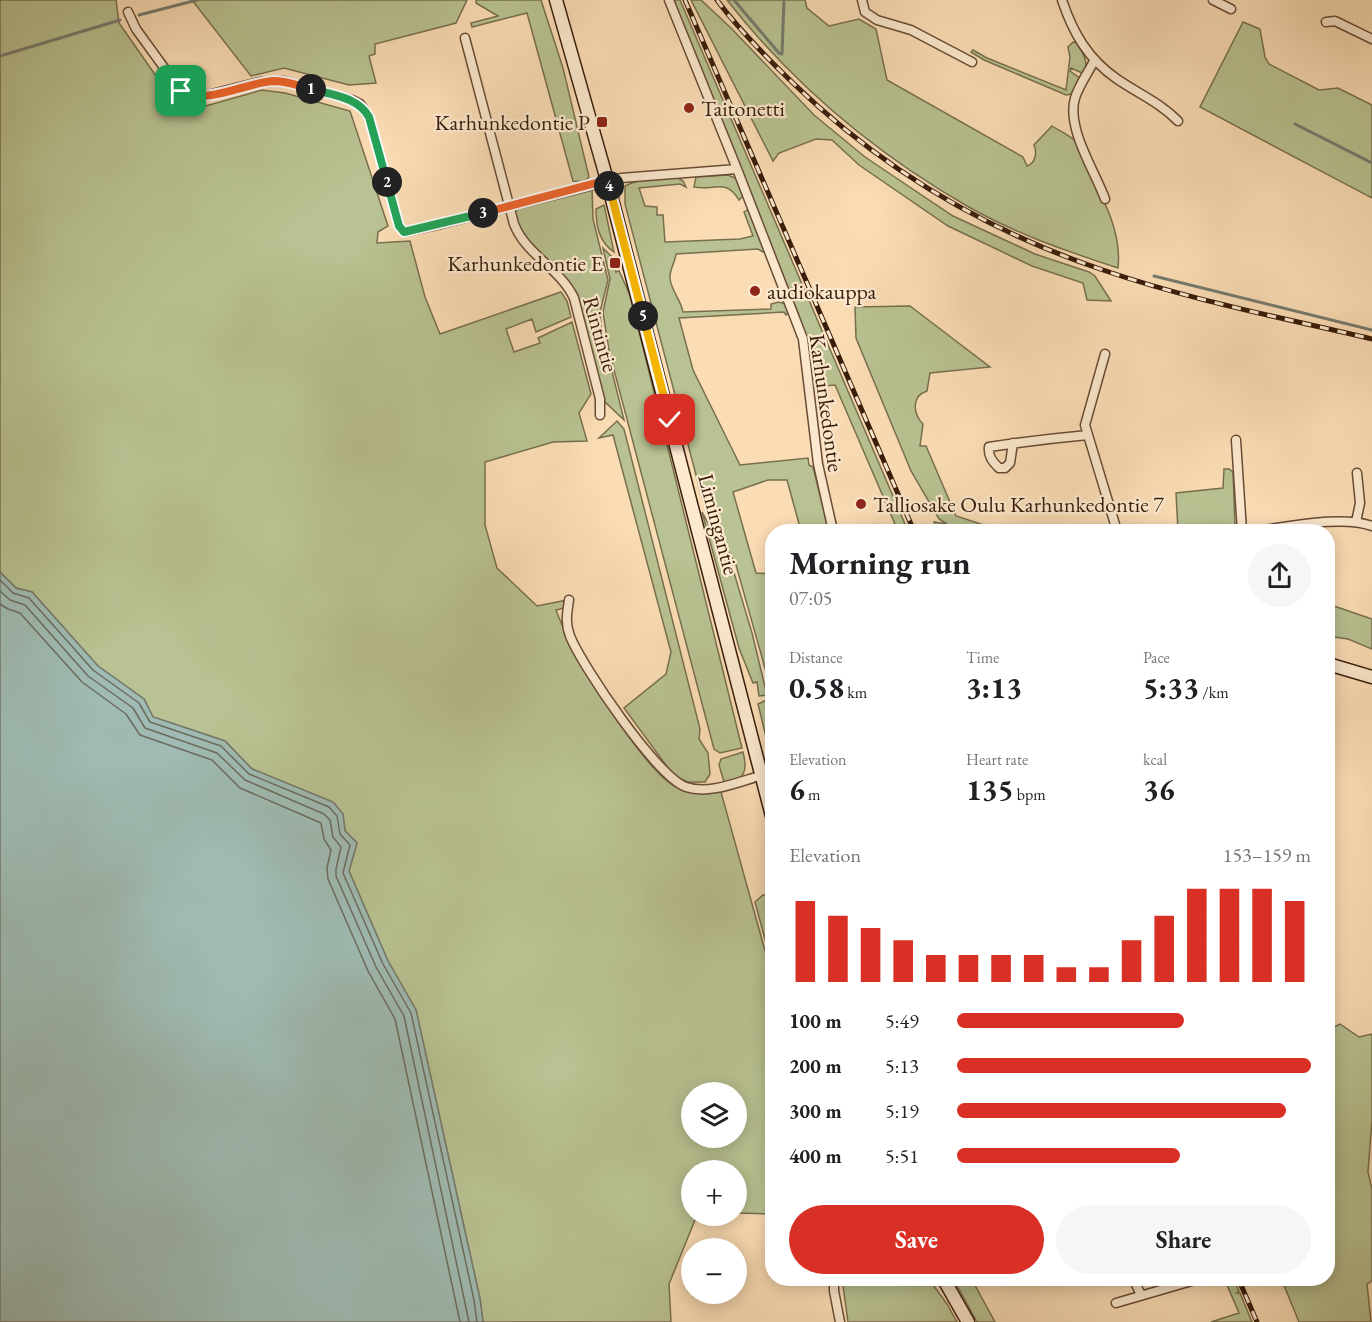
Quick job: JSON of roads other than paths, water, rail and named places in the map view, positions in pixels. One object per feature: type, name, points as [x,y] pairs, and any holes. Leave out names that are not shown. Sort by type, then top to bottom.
[{"type":"main road","name":"Limingantie","points":[[556,0],[765,763]]},
{"type":"main road","points":[[1335,666],[1372,677]]},
{"type":"main road","points":[[948,1286],[968,1322]]},
{"type":"street","name":"Karhunkedontie","points":[[669,0],[803,339],[818,464],[831,524]]},
{"type":"street","points":[[862,0],[865,12],[877,20],[910,30],[972,62]]},
{"type":"street","points":[[1062,0],[1076,36],[1094,61],[1117,79],[1164,106],[1178,121]]},
{"type":"street","points":[[1213,0],[1231,9]]},
{"type":"street","points":[[128,12],[136,28],[181,91],[189,96],[200,97],[260,82],[284,81],[360,104],[369,117],[399,226],[404,232],[607,180],[737,169]]},
{"type":"street","points":[[1326,22],[1335,21],[1372,39]]},
{"type":"street","name":"Rintintie","points":[[465,38],[514,224],[522,241],[570,289],[600,399],[600,415]]},
{"type":"street","points":[[1094,61],[1074,100],[1073,120],[1106,199]]},
{"type":"street","points":[[1105,354],[1085,425],[1115,524]]},
{"type":"street","points":[[1013,443],[1088,435]]},
{"type":"street","points":[[1236,440],[1241,524]]},
{"type":"street","points":[[1356,522],[1360,503],[1357,473]]},
{"type":"street","points":[[1315,524],[1340,521],[1372,526]]},
{"type":"street","points":[[569,600],[566,618],[569,634],[580,656],[628,728],[670,777],[685,787],[694,789],[722,786],[765,775]]},
{"type":"street","points":[[834,1286],[840,1322]]},
{"type":"street","points":[[1137,1286],[1141,1295]]},
{"type":"street","points":[[1116,1303],[1173,1286]]},
{"type":"water","points":[[0,572],[16,588],[32,592],[98,666],[144,699],[153,717],[225,741],[252,769],[333,802],[343,814],[345,831],[357,843],[349,871],[388,961],[416,1010],[480,1299],[483,1322],[0,1322]]},
{"type":"waterway","points":[[139,15],[197,0]]},
{"type":"waterway","points":[[734,0],[782,54],[784,0]]},
{"type":"waterway","points":[[0,56],[120,20]]},
{"type":"waterway","points":[[1295,124],[1372,163]]},
{"type":"waterway","points":[[1154,276],[1372,330]]},
{"type":"railway","points":[[685,0],[911,524]]},
{"type":"railway","points":[[717,0],[764,54],[828,115],[900,170],[977,216],[1060,254],[1136,281],[1237,308],[1372,339]]},
{"type":"railway","points":[[1241,1286],[1257,1322]]},
{"type":"place","name":"Taitonetti","points":[[689,108]]},
{"type":"place","name":"Karhunkedontie P","points":[[602,122]]},
{"type":"place","name":"Karhunkedontie E","points":[[615,263]]},
{"type":"place","name":"audiokauppa","points":[[755,291]]},
{"type":"place","name":"Talliosake Oulu Karhunkedontie 7","points":[[861,504]]}]
